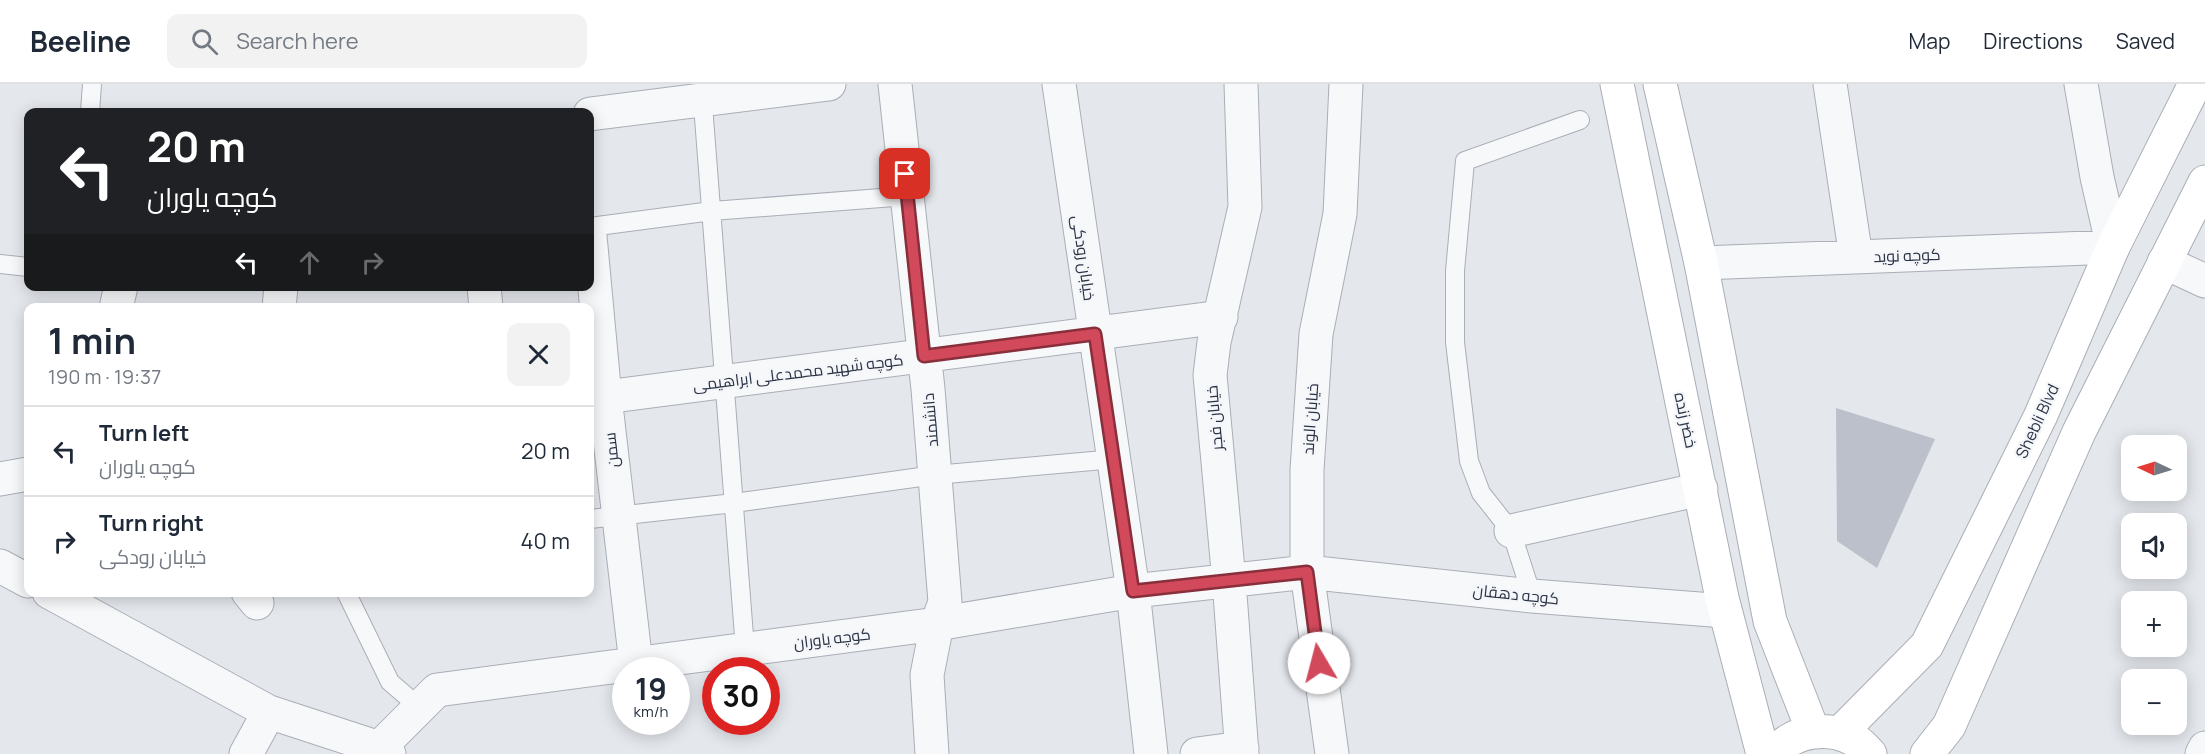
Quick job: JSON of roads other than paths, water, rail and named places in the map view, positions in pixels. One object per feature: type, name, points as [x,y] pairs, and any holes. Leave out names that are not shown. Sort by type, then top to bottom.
[{"type":"street","points":[[594,113],[702,92],[829,84]]},
{"type":"street","name":"دانشمند","points":[[896,84],[924,356],[945,602],[937,624],[927,675],[932,754]]},
{"type":"street","name":"خیابان رودکی","points":[[1059,84],[1115,459],[1133,591],[1151,754]]},
{"type":"street","name":"خیابان فجر","points":[[1241,84],[1245,207],[1214,342],[1210,375],[1242,751]]},
{"type":"street","name":"خیابان الوند","points":[[1332,754],[1307,572],[1307,470],[1316,334],[1340,214],[1347,84]]},
{"type":"street","name":"خضر زنده","points":[[1617,84],[1725,611],[1763,754]]},
{"type":"street","points":[[1660,84],[1701,262],[1770,621],[1827,732],[1857,741],[1870,754]]},
{"type":"street","points":[[1830,84],[1856,257]]},
{"type":"street","points":[[2081,84],[2097,177],[2113,247],[2164,262],[2205,281]]},
{"type":"street","name":"Shebli Blvd","points":[[1775,754],[1794,738],[1827,732],[1927,645],[2041,415],[2113,247],[2195,84]]},
{"type":"street","points":[[1927,754],[1949,726],[2079,432],[2205,182]]},
{"type":"street","name":"کوچه نوید","points":[[1701,262],[2113,247]]},
{"type":"street","name":"کوچه شهید محمدعلی ابراهیمی","points":[[597,398],[1221,317]]},
{"type":"street","name":"سمن","points":[[594,329],[604,517],[634,657]]},
{"type":"street","points":[[0,479],[24,475]]},
{"type":"street","points":[[1511,531],[1701,489]]},
{"type":"street","points":[[0,566],[24,579]]},
{"type":"street","name":"کوچه یاوران","points":[[690,657],[937,624],[1133,591],[1307,572]]},
{"type":"street","name":"کوچه دهقان","points":[[1307,572],[1532,596],[1725,611]]},
{"type":"street","points":[[58,597],[269,712],[384,751]]},
{"type":"street","name":"کوچه یاوران","points":[[384,751],[419,707],[437,690],[612,667]]},
{"type":"street","points":[[246,754],[269,712]]},
{"type":"street","points":[[2202,754],[2205,748]]},
{"type":"street","points":[[1197,754],[1242,751]]},
{"type":"lane","points":[[90,108],[92,84]]},
{"type":"lane","points":[[702,92],[745,650]]},
{"type":"lane","points":[[1532,596],[1511,531],[1481,493],[1469,461],[1455,342],[1455,271],[1465,161],[1580,120]]},
{"type":"lane","points":[[594,226],[712,211],[907,196]]},
{"type":"lane","points":[[0,264],[24,267]]},
{"type":"lane","points":[[604,517],[734,503],[935,475],[1115,459]]},
{"type":"lane","points":[[348,597],[390,682],[419,707]]}]
